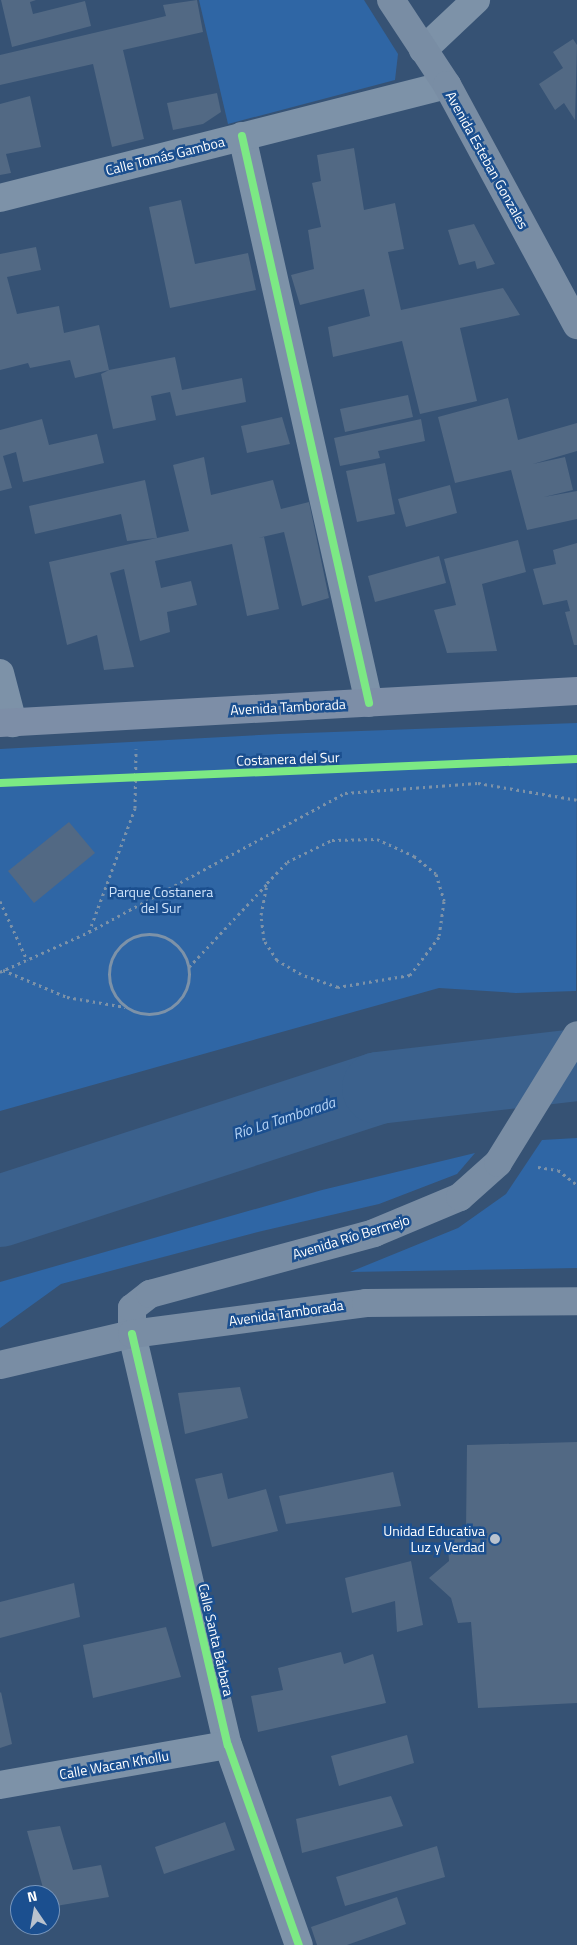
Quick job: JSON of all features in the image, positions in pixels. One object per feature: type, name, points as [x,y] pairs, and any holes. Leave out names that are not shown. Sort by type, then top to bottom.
[{"type":"main road","name":"Avenida Esteban Gonzales","points":[[391,0],[447,85],[577,325]]},
{"type":"main road","name":"Avenida Tamborada","points":[[6,723],[577,691]]},
{"type":"main road","name":"Avenida Río Bermejo","points":[[132,1334],[132,1308],[150,1294],[374,1233],[425,1214],[460,1197],[498,1163],[577,1036]]},
{"type":"main road","name":"Avenida Tamborada","points":[[0,1365],[132,1334],[366,1302],[577,1301]]},
{"type":"street","points":[[423,50],[476,0]]},
{"type":"street","name":"Calle Tomás Gamboa","points":[[0,198],[447,85]]},
{"type":"street","points":[[242,136],[369,702]]},
{"type":"street","points":[[0,673],[6,723]]},
{"type":"street","name":"Calle Santa Bárbara","points":[[132,1334],[228,1745],[299,1945]]},
{"type":"street","name":"Calle Wacan Khollu","points":[[0,1785],[228,1745]]},
{"type":"path","points":[[89,932],[135,808],[136,716]]},
{"type":"path","points":[[125,778],[145,777]]},
{"type":"path","points":[[2,971],[89,932],[345,793],[478,783],[577,800]]},
{"type":"path","points":[[189,967],[287,862],[332,840],[377,839],[414,856],[436,874],[444,902],[438,937],[410,974],[338,987],[277,960],[264,940],[260,915],[267,884]]},
{"type":"path","points":[[0,901],[27,960]]},
{"type":"path","points":[[2,971],[67,997],[152,1014],[176,1004],[189,980],[189,967],[180,949],[165,937],[139,935],[127,940],[117,949],[108,974],[116,999],[126,1008]]},
{"type":"path","points":[[558,1170],[577,1185]]},
{"type":"green space","points":[[199,0],[364,0],[398,54],[395,80],[228,124]]},
{"type":"green space","name":"Parque Costanera del Sur","points":[[577,723],[576,991],[516,993],[439,988],[0,1111],[0,749],[279,734]]},
{"type":"green space","points":[[577,1138],[577,1268],[350,1272],[458,1228],[506,1194],[542,1140]]},
{"type":"green space","points":[[475,1153],[457,1174],[379,1204],[262,1231],[61,1284],[0,1328],[0,1282],[322,1190]]},
{"type":"building","points":[[1,0],[36,0],[30,2],[33,14],[85,1],[91,26],[12,47]]},
{"type":"building","points":[[197,0],[203,32],[123,50],[144,139],[112,147],[93,64],[0,85],[0,55],[166,16],[163,5]]},
{"type":"building","points":[[573,39],[577,45],[575,120],[564,103],[555,110],[539,84],[563,68],[553,52]]},
{"type":"building","points":[[217,93],[221,112],[203,124],[173,130],[167,103]]},
{"type":"building","points":[[30,96],[41,147],[6,154],[11,173],[0,175],[0,104]]},
{"type":"building","points":[[354,148],[364,210],[395,203],[404,249],[388,252],[401,310],[503,288],[520,315],[460,328],[477,401],[420,414],[402,341],[333,357],[328,327],[370,316],[364,289],[300,305],[291,275],[314,269],[308,230],[321,227],[312,183],[321,181],[317,155]]},
{"type":"building","points":[[181,200],[195,264],[248,253],[256,290],[170,308],[149,207]]},
{"type":"building","points":[[474,224],[495,264],[477,269],[475,261],[459,265],[448,230]]},
{"type":"building","points":[[36,247],[41,270],[7,277],[17,314],[59,306],[64,333],[99,325],[109,370],[75,378],[70,360],[30,368],[28,363],[0,370],[0,254]]},
{"type":"building","points":[[175,357],[182,390],[242,378],[246,402],[176,416],[170,392],[151,396],[156,420],[113,429],[101,374],[109,370]]},
{"type":"building","points":[[408,395],[413,417],[345,432],[340,409]]},
{"type":"building","points":[[508,398],[518,440],[577,423],[577,451],[533,464],[565,457],[573,490],[544,497],[577,491],[577,519],[527,530],[511,470],[455,483],[438,417]]},
{"type":"building","points":[[282,417],[290,444],[247,453],[241,426]]},
{"type":"building","points":[[42,419],[49,445],[97,434],[104,463],[23,482],[16,452],[3,456],[12,488],[0,491],[0,430]]},
{"type":"building","points":[[421,419],[425,441],[378,451],[380,458],[340,466],[334,438]]},
{"type":"building","points":[[204,457],[211,495],[273,480],[281,509],[309,502],[329,598],[302,606],[284,532],[258,538],[264,537],[279,609],[247,616],[232,544],[155,561],[161,588],[191,581],[197,605],[167,612],[170,632],[140,641],[124,569],[110,573],[134,667],[104,670],[97,635],[67,645],[49,562],[189,531],[173,465]]},
{"type":"building","points":[[385,463],[395,514],[357,522],[346,471]]},
{"type":"building","points":[[145,480],[157,538],[127,541],[121,514],[35,534],[29,506]]},
{"type":"building","points":[[450,485],[457,513],[406,527],[398,499]]},
{"type":"building","points":[[518,540],[526,572],[482,584],[497,651],[447,653],[434,610],[456,605],[444,559]]},
{"type":"building","points":[[577,543],[577,645],[574,645],[565,612],[570,611],[567,600],[543,605],[533,569],[556,564],[553,550]]},
{"type":"building","points":[[439,556],[446,583],[375,602],[368,576]]},
{"type":"building","points":[[69,822],[95,853],[34,903],[8,871]]},
{"type":"building","points":[[240,1387],[248,1418],[185,1434],[178,1393]]},
{"type":"building","points":[[577,1442],[577,1703],[478,1708],[471,1622],[458,1623],[451,1598],[429,1578],[449,1561],[447,1530],[466,1530],[467,1445]]},
{"type":"building","points":[[393,1472],[401,1506],[286,1524],[279,1496]]},
{"type":"building","points":[[222,1473],[228,1499],[266,1489],[278,1531],[212,1547],[195,1479]]},
{"type":"building","points":[[411,1561],[423,1625],[397,1632],[395,1601],[352,1613],[345,1578]]},
{"type":"building","points":[[74,1583],[80,1617],[0,1638],[0,1602]]},
{"type":"building","points":[[166,1627],[181,1677],[93,1698],[83,1645]]},
{"type":"building","points":[[341,1652],[344,1664],[373,1654],[386,1703],[258,1732],[251,1696],[283,1690],[278,1668]]},
{"type":"building","points":[[0,1693],[12,1744],[0,1748]]},
{"type":"building","points":[[407,1735],[414,1763],[339,1786],[331,1756]]},
{"type":"building","points":[[391,1796],[403,1826],[302,1853],[296,1819]]},
{"type":"building","points":[[225,1822],[235,1850],[164,1874],[155,1847]]},
{"type":"building","points":[[60,1826],[73,1870],[101,1865],[109,1897],[60,1905],[60,1885],[42,1885],[27,1831]]},
{"type":"building","points":[[437,1846],[445,1877],[345,1906],[336,1877]]},
{"type":"building","points":[[397,1897],[406,1924],[347,1945],[317,1945],[311,1927]]},
{"type":"waterway","name":"Río La Tamborada","points":[[0,1211],[378,1088],[577,1065]]},
{"type":"cycle path","points":[[242,136],[369,703]]},
{"type":"cycle path","name":"Costanera del Sur","points":[[0,783],[577,759]]},
{"type":"cycle path","points":[[132,1334],[228,1745],[299,1945]]},
{"type":"place","name":"Unidad Educativa Luz y Verdad","points":[[495,1539]]}]
